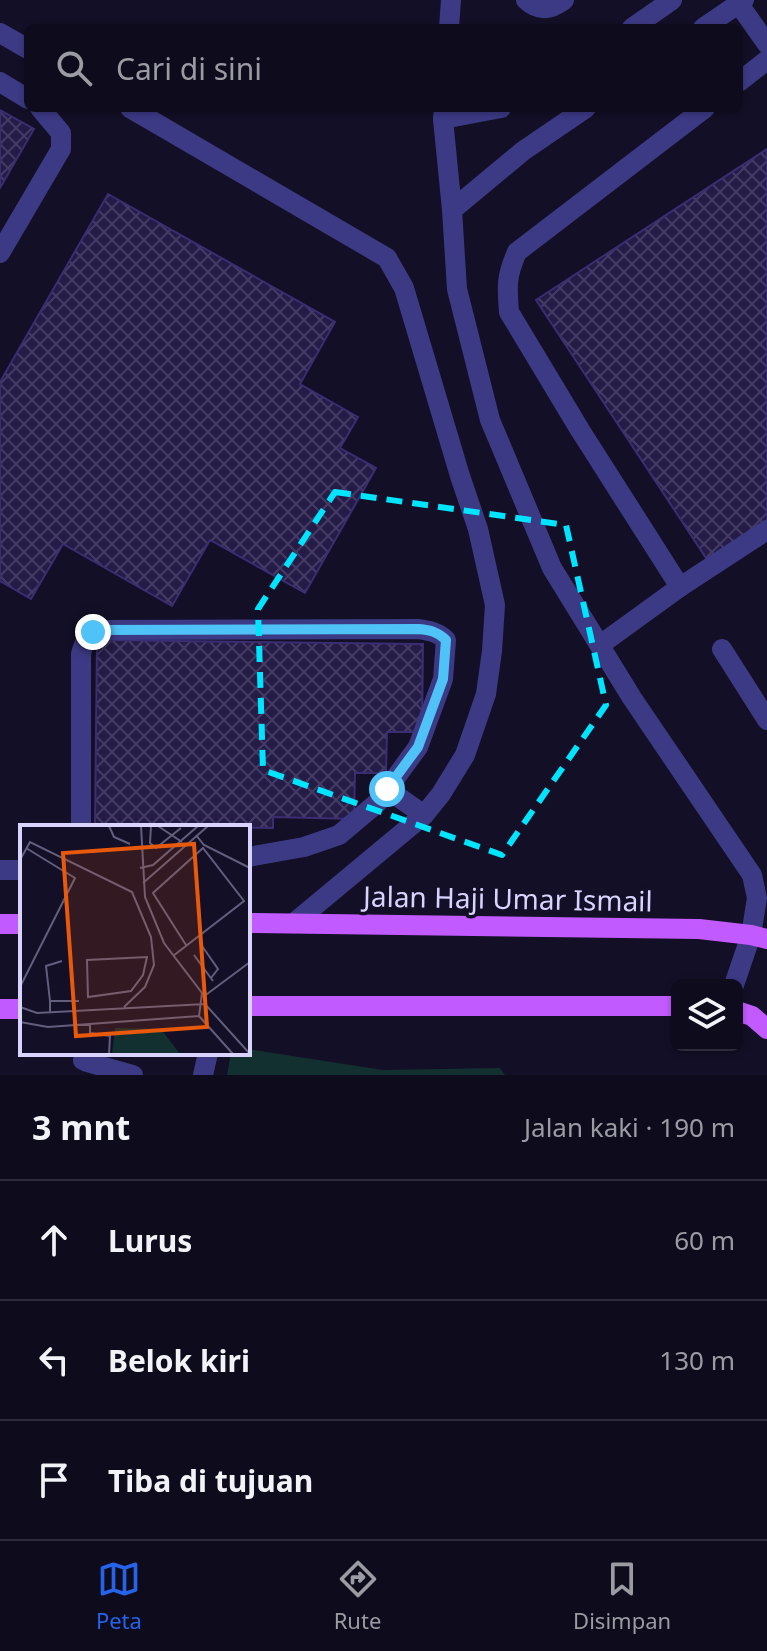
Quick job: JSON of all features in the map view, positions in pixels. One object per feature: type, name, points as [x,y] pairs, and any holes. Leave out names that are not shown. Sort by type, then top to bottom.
[{"type":"main road","name":"Jalan Haji Umar Ismail","points":[[250,923],[699,929],[759,937]]},
{"type":"main road","points":[[250,1006],[671,1006]]},
{"type":"main road","points":[[743,1013],[752,1016],[767,1029]]},
{"type":"lane","points":[[449,24],[451,0]]},
{"type":"lane","points":[[526,0],[544,10],[564,0]]},
{"type":"lane","points":[[638,24],[672,0]]},
{"type":"lane","points":[[708,24],[740,1],[767,44]]},
{"type":"lane","points":[[0,33],[24,47]]},
{"type":"lane","points":[[743,79],[767,60]]},
{"type":"lane","points":[[0,82],[24,97]]},
{"type":"lane","points":[[0,253],[61,149],[61,133],[43,112]]},
{"type":"lane","points":[[137,112],[387,258],[404,288],[478,529],[495,605],[486,694],[465,755],[441,794],[424,815],[294,923]]},
{"type":"lane","points":[[452,210],[523,151],[580,112]]},
{"type":"lane","points":[[680,587],[509,312],[507,291],[509,271],[517,252],[700,112]]},
{"type":"lane","points":[[443,113],[457,289],[490,420],[552,568],[632,698],[752,875],[762,896],[759,937],[737,979]]},
{"type":"lane","points":[[600,645],[767,530]]},
{"type":"lane","points":[[81,825],[81,654],[83,643],[100,630],[419,629],[440,634],[446,640],[443,679],[418,747],[377,803],[339,835],[304,847],[250,857]]},
{"type":"lane","points":[[722,649],[767,720]]},
{"type":"lane","points":[[387,789],[424,815]]},
{"type":"lane","points":[[203,1075],[208,1055]]},
{"type":"lane","points":[[81,1063],[133,1075]]},
{"type":"highlighted area","points":[[335,492],[566,525],[606,705],[502,855],[263,770],[258,609]]},
{"type":"green space","points":[[250,1049],[383,1070],[500,1068],[505,1075],[227,1075],[231,1055],[250,1055]]},
{"type":"building","points":[[0,110],[34,129],[0,188]]},
{"type":"building","points":[[767,149],[767,526],[710,564],[536,300]]},
{"type":"building","points":[[108,194],[335,322],[300,384],[358,417],[340,448],[376,468],[305,593],[210,540],[172,606],[63,544],[31,599],[0,581],[0,382]]},
{"type":"building","points":[[97,640],[423,644],[422,732],[387,732],[386,773],[355,773],[354,819],[273,817],[273,828],[250,828],[250,825],[95,825]]},
{"type":"route","points":[[93,632],[419,629],[440,634],[446,640],[443,679],[418,747],[387,789]]}]
